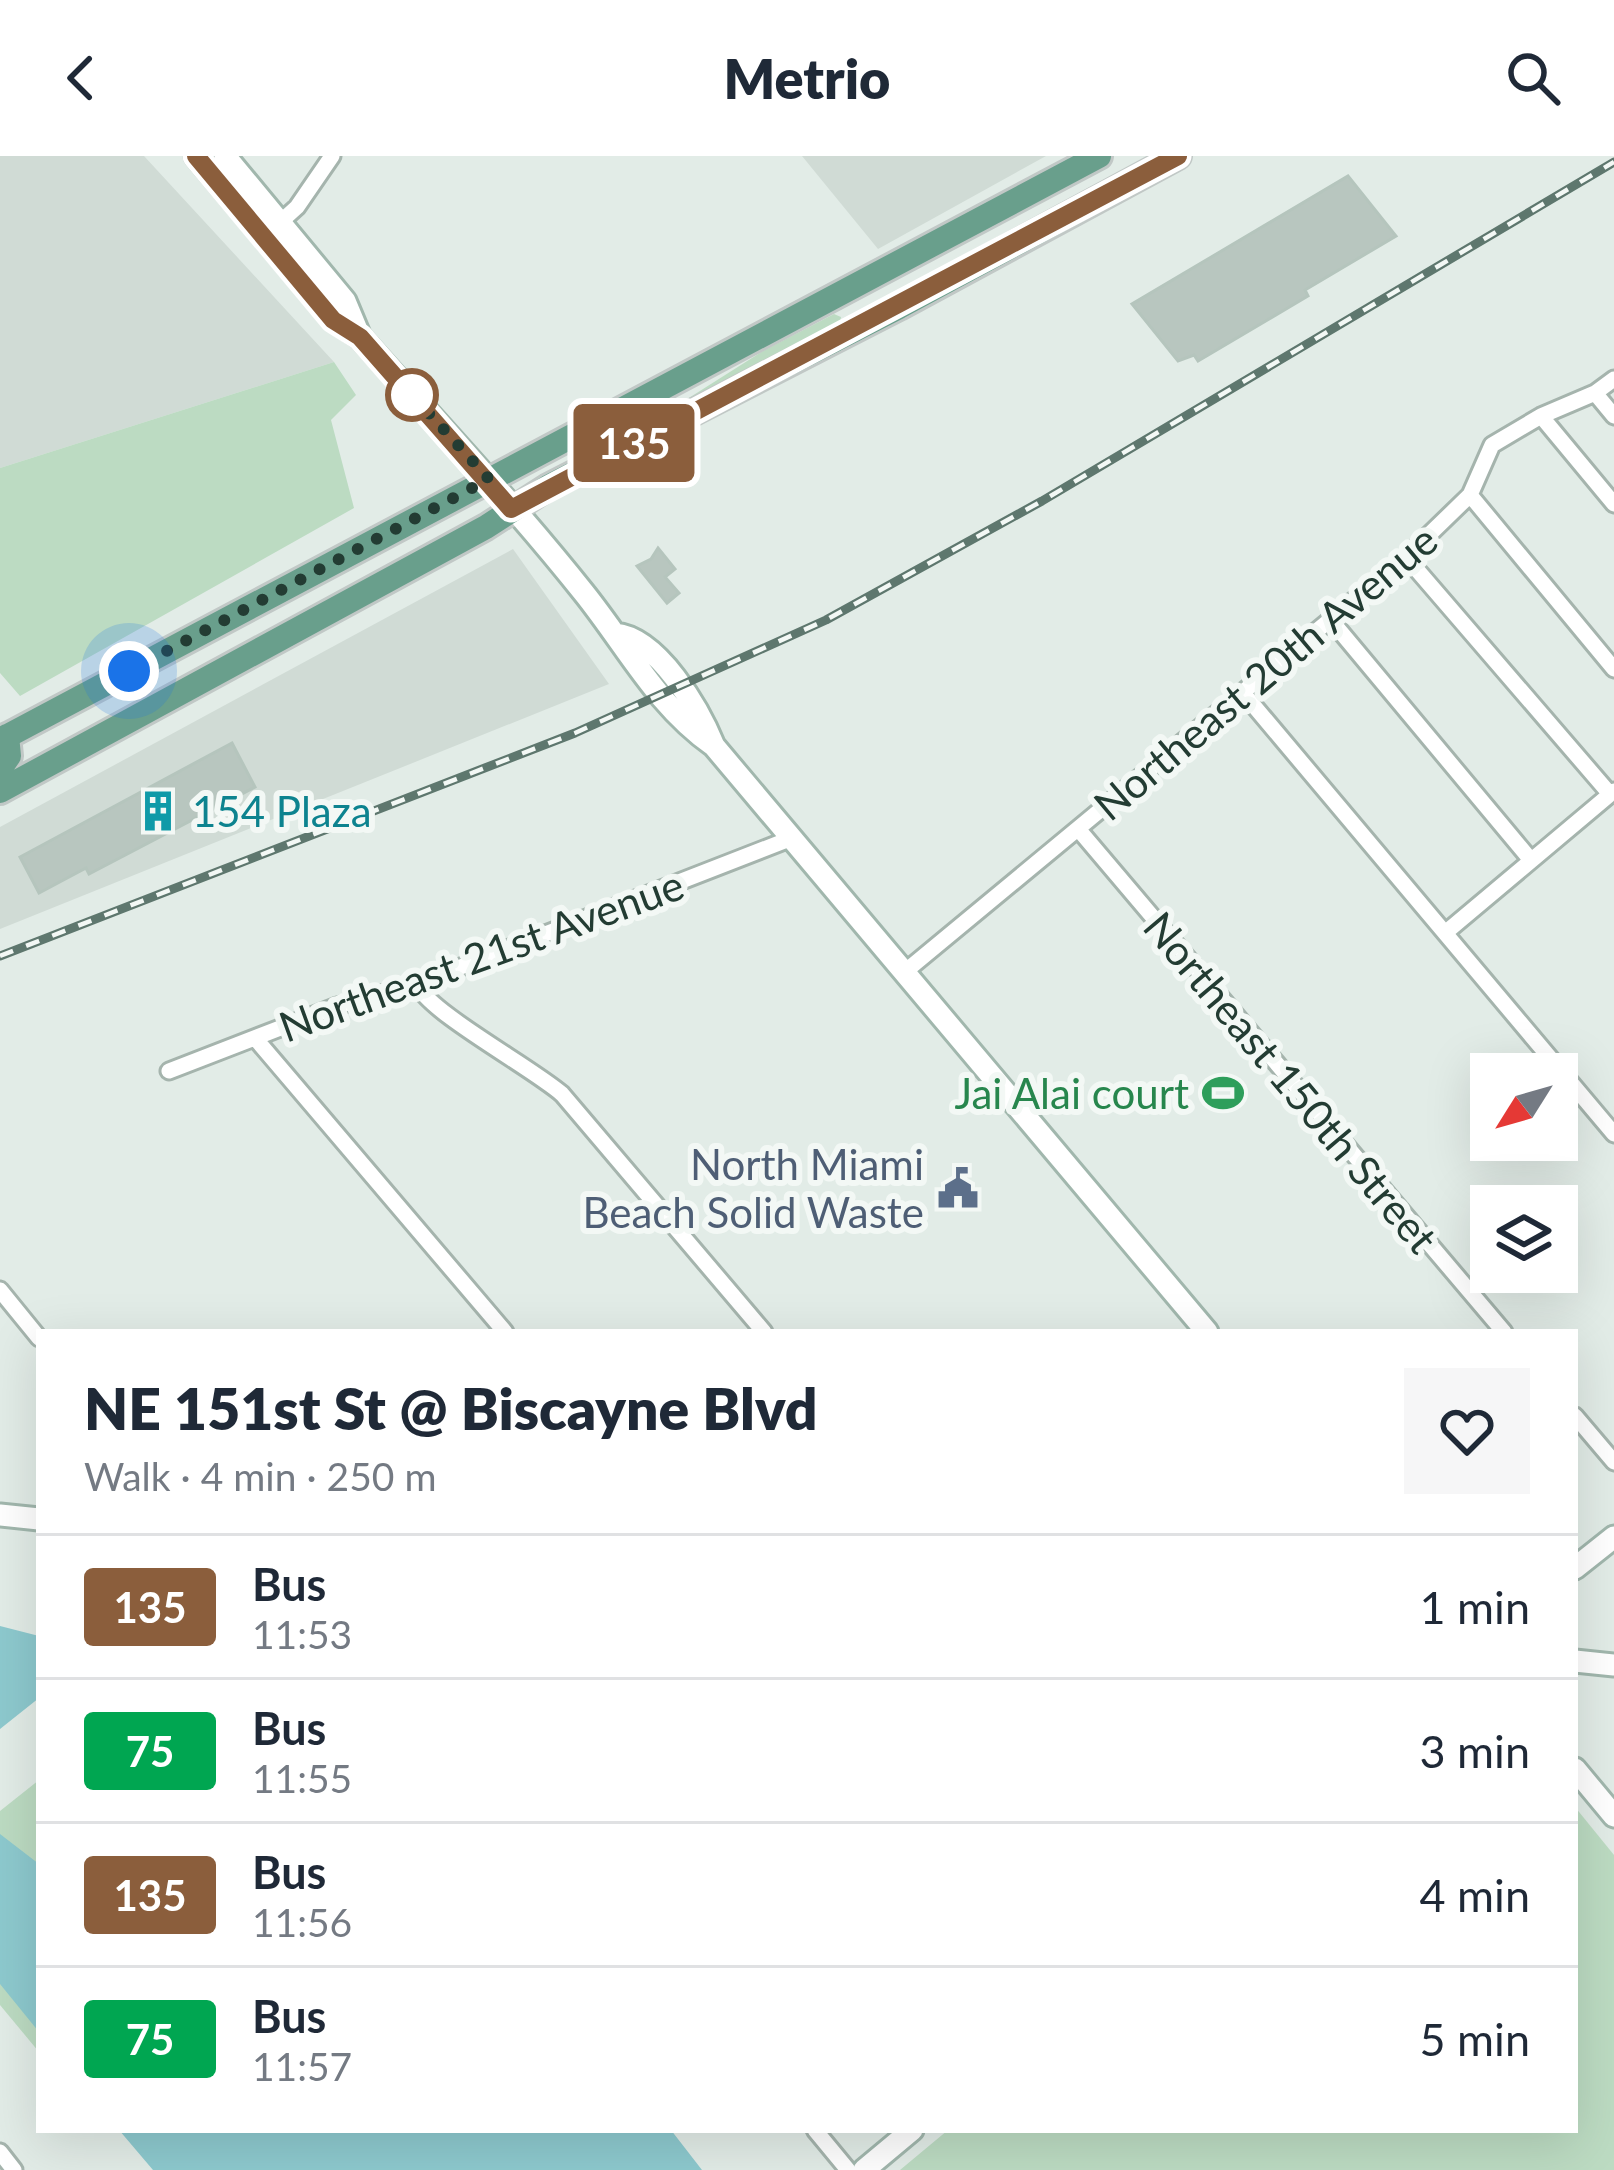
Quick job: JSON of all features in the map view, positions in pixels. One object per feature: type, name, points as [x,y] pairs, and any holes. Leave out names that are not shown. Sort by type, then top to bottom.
[{"type":"main road","points":[[0,770],[10,757],[4,738],[1099,156]]},
{"type":"main road","points":[[0,791],[486,527],[511,509],[1178,156]]},
{"type":"main road","points":[[880,275],[899,307]]},
{"type":"street","points":[[196,156],[345,301],[360,337],[489,479],[615,634],[628,635],[647,648],[698,709],[714,746],[1205,1329]]},
{"type":"street","points":[[225,156],[272,229]]},
{"type":"street","points":[[272,229],[297,207],[332,156]]},
{"type":"street","name":"Northeast 20th Avenue","points":[[907,970],[1406,557],[1470,495],[1492,445],[1614,379]]},
{"type":"street","points":[[1595,393],[1614,416]]},
{"type":"street","points":[[1541,416],[1614,504]]},
{"type":"street","points":[[1470,495],[1614,669]]},
{"type":"street","points":[[1406,557],[1612,792],[1445,933]]},
{"type":"street","points":[[1330,619],[1530,859]]},
{"type":"street","points":[[1244,694],[1614,1134]]},
{"type":"street","name":"Northeast 150th Street","points":[[1079,830],[1501,1329]]},
{"type":"street","name":"Northeast 21st Avenue","points":[[169,1071],[337,1006],[417,984],[792,838]]},
{"type":"street","points":[[417,984],[423,997],[447,1016],[522,1061],[562,1094],[761,1329]]},
{"type":"street","points":[[255,1038],[502,1329]]},
{"type":"street","points":[[0,1290],[36,1333]]},
{"type":"street","points":[[1578,1419],[1614,1462]]},
{"type":"street","points":[[0,1516],[36,1519]]},
{"type":"street","points":[[1578,1566],[1614,1537]]},
{"type":"street","points":[[1578,1661],[1614,1665]]},
{"type":"street","points":[[1578,1773],[1614,1816]]},
{"type":"street","points":[[817,2133],[848,2170]]},
{"type":"street","points":[[864,2170],[908,2133]]},
{"type":"street","points":[[0,2152],[14,2170]]},
{"type":"shaded area","points":[[0,156],[144,156],[334,362],[0,468]]},
{"type":"shaded area","points":[[802,156],[1046,156],[878,249]]},
{"type":"shaded area","points":[[513,549],[609,684],[0,929],[0,827]]},
{"type":"green space","points":[[834,314],[841,317],[840,323],[662,415],[763,351]]},
{"type":"green space","points":[[334,362],[356,395],[331,420],[354,508],[20,696],[0,673],[0,468]]},
{"type":"green space","points":[[36,1782],[36,2048],[0,2005],[0,1811]]},
{"type":"green space","points":[[1578,1811],[1614,1855],[1614,2170],[900,2170],[944,2133],[1578,2133]]},
{"type":"water","points":[[0,1626],[36,1635],[36,1700],[0,1729]]},
{"type":"water","points":[[0,1834],[36,1862],[36,2028],[0,1984]]},
{"type":"water","points":[[122,2133],[673,2133],[702,2170],[153,2170]]},
{"type":"building","points":[[1348,176],[1396,236],[1305,290],[1308,296],[1198,361],[1194,355],[1178,361],[1132,304]]},
{"type":"building","points":[[658,548],[675,569],[665,577],[679,593],[667,603],[637,566],[651,559]]},
{"type":"building","name":"154 Plaza","points":[[232,743],[255,787],[89,874],[86,868],[39,893],[20,857]]},
{"type":"railway","points":[[0,956],[575,733],[826,620],[1042,501],[1614,162]]},
{"type":"bus line","name":"135","points":[[196,156],[333,320],[360,337],[511,509],[1178,156]]},
{"type":"place","name":"154 Plaza","points":[[158,811]]},
{"type":"place","name":"Jai Alai court","points":[[1223,1093]]},
{"type":"place","name":"North Miami Beach Solid Waste","points":[[958,1188]]},
{"type":"route","points":[[129,671],[489,479],[406,388],[412,395]]}]
